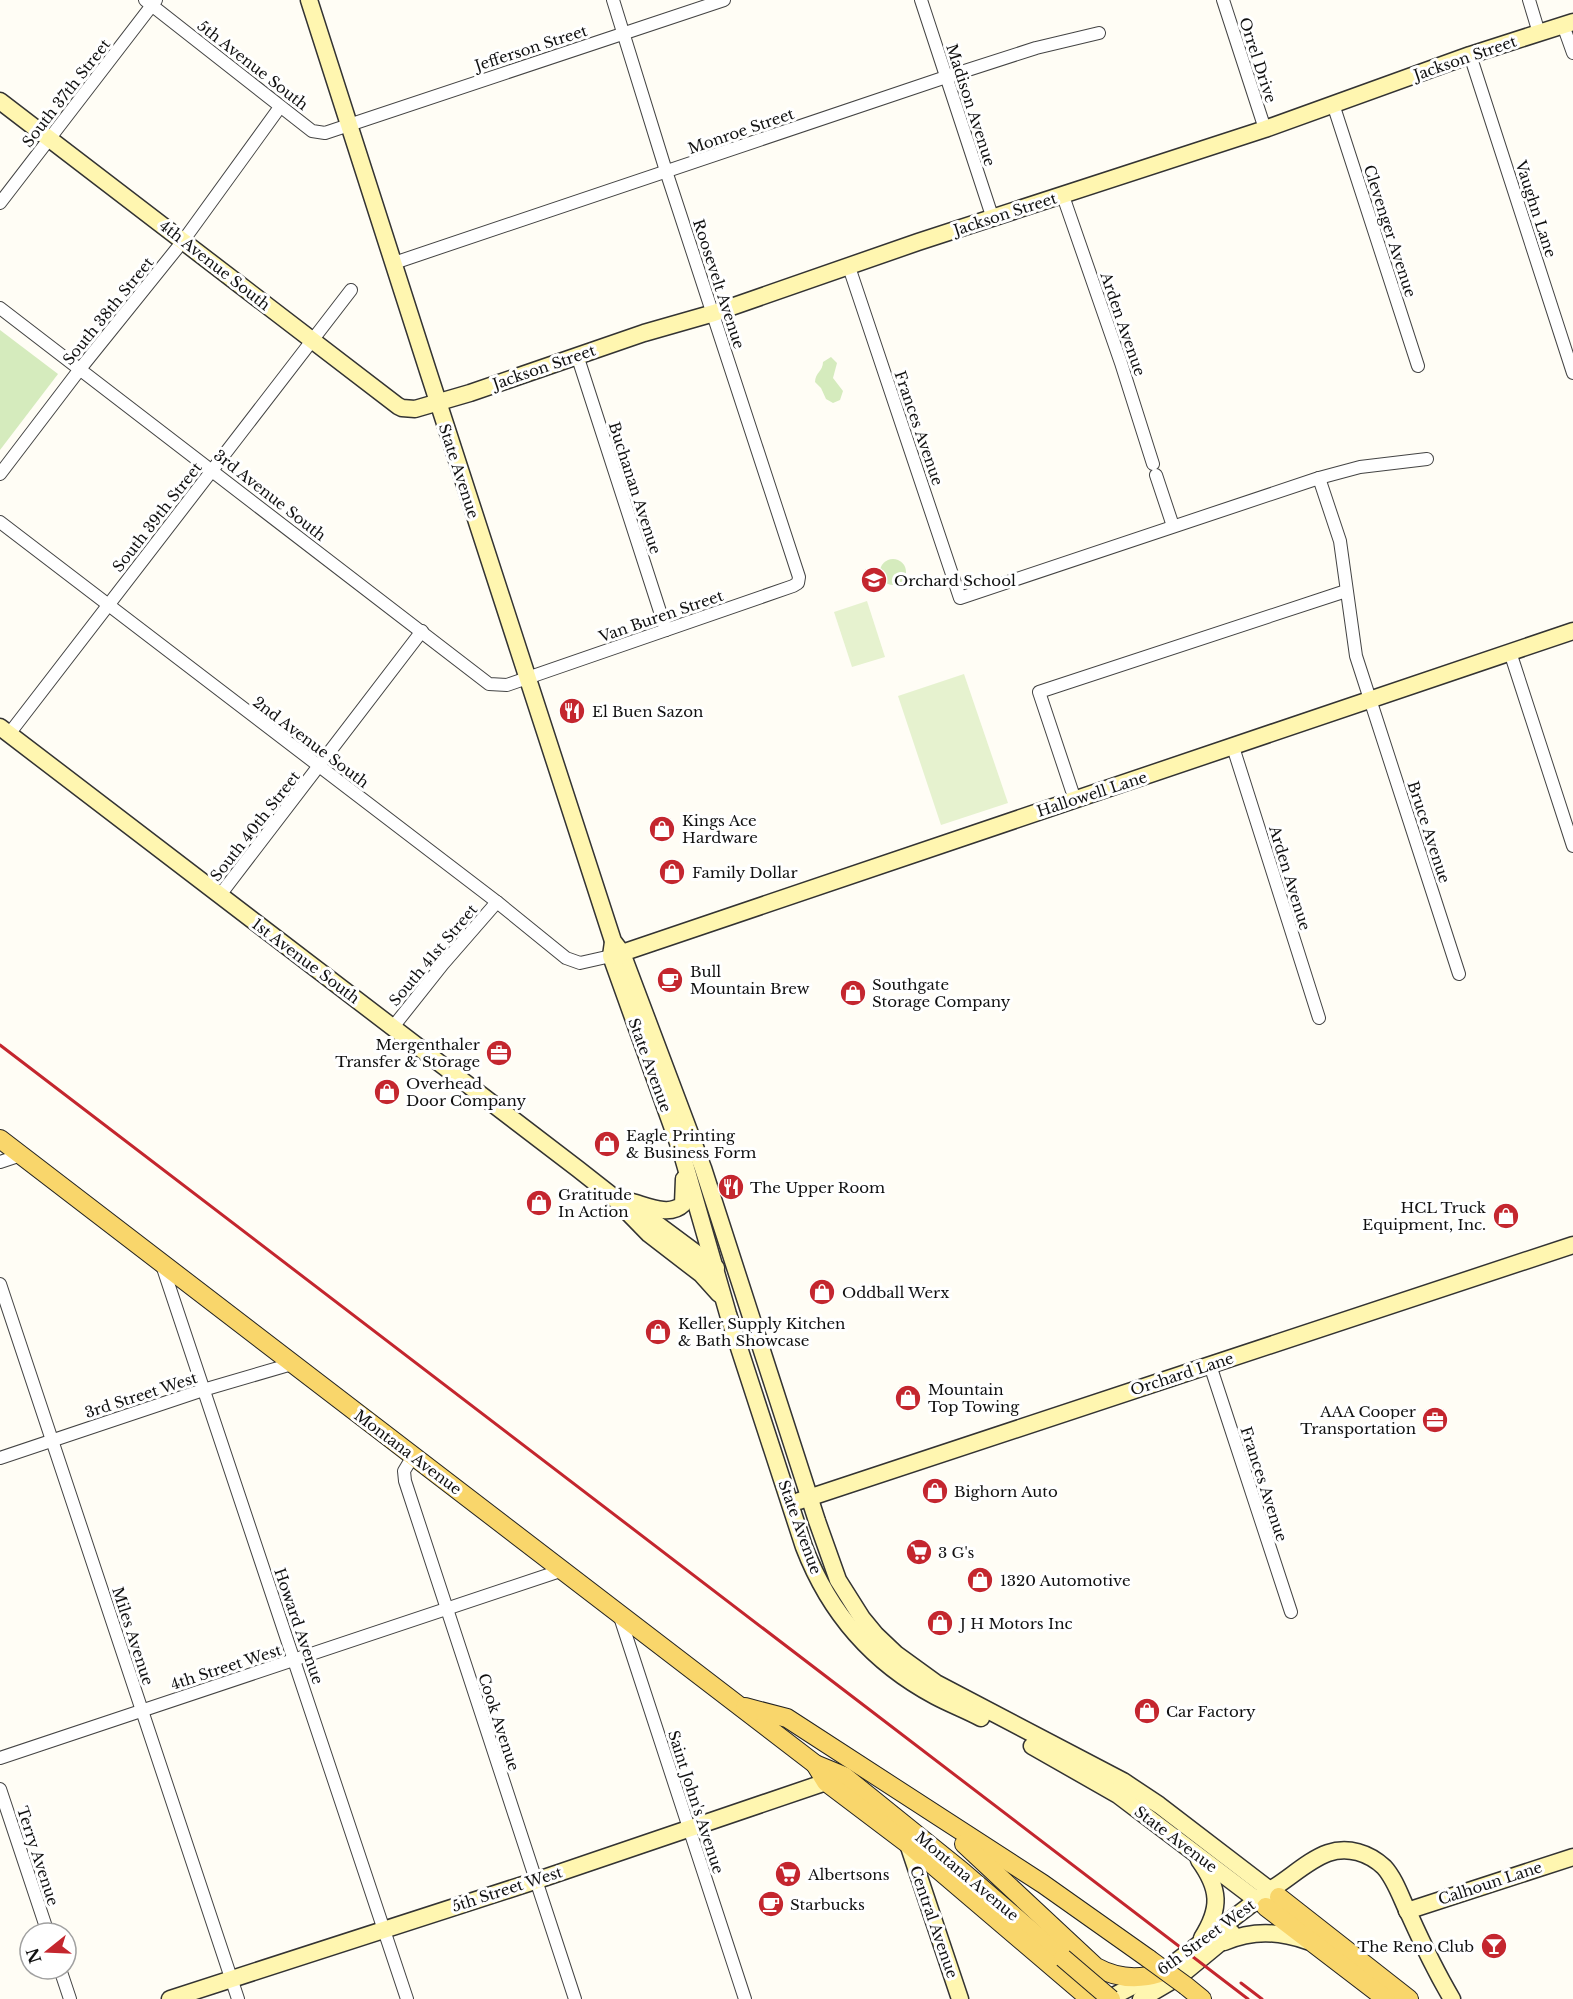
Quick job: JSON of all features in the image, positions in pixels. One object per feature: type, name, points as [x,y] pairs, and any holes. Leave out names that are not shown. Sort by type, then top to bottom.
[{"type":"main road","name":"Montana Avenue","points":[[0,1140],[815,1764],[844,1776],[963,1872],[1061,1965],[1090,1999]]},
{"type":"main road","points":[[732,1701],[787,1718],[1043,1884],[1202,1999]]},
{"type":"main road","name":"Montana Avenue","points":[[815,1764],[826,1782],[1061,1965],[1109,1999]]},
{"type":"main road","points":[[928,1811],[1096,1967],[1119,1976],[1144,1977],[1155,1966]]},
{"type":"main road","points":[[1268,1898],[1315,1943],[1386,1999]]},
{"type":"main road","points":[[1268,1898],[1409,1999]]},
{"type":"street","name":"State Avenue","points":[[309,0],[394,263],[436,403],[682,1155],[726,1305],[790,1503],[808,1556],[823,1589],[850,1628],[879,1658],[933,1695],[986,1720],[1095,1781],[1135,1807],[1189,1848],[1268,1898]]},
{"type":"street","name":"Roosevelt Avenue","points":[[613,0],[666,171],[799,577]]},
{"type":"street","name":"Jefferson Street","points":[[348,124],[724,0]]},
{"type":"street","name":"Madison Avenue","points":[[921,0],[993,219]]},
{"type":"street","name":"Orrel Drive","points":[[1223,0],[1265,129]]},
{"type":"street","points":[[1529,0],[1539,33]]},
{"type":"street","name":"5th Avenue South","points":[[151,2],[312,131],[325,133],[348,124]]},
{"type":"street","name":"South 37th Street","points":[[0,203],[151,2]]},
{"type":"street","name":"Jackson Street","points":[[436,403],[1265,129],[1470,55],[1568,23]]},
{"type":"street","points":[[1568,23],[1573,53]]},
{"type":"street","name":"Monroe Street","points":[[394,263],[946,77],[1036,48],[1099,33]]},
{"type":"street","name":"Vaughn Lane","points":[[1470,55],[1573,373]]},
{"type":"street","name":"4th Avenue South","points":[[0,101],[402,408],[416,409],[436,403]]},
{"type":"street","name":"Clevenger Avenue","points":[[1333,105],[1418,366]]},
{"type":"street","name":"South 38th Street","points":[[0,474],[80,369],[183,241],[280,107]]},
{"type":"street","name":"Arden Avenue","points":[[1063,196],[1121,363],[1173,526]]},
{"type":"street","name":"Frances Avenue","points":[[849,267],[960,598],[1173,526]]},
{"type":"street","name":"South 39th Street","points":[[5,731],[108,605],[351,291]]},
{"type":"street","name":"3rd Avenue South","points":[[0,308],[489,684],[507,685],[527,678]]},
{"type":"street","name":"Buchanan Avenue","points":[[577,355],[666,630]]},
{"type":"street","points":[[1173,526],[1319,478],[1360,467],[1427,459]]},
{"type":"street","name":"Bruce Avenue","points":[[1319,478],[1340,541],[1356,656],[1459,974]]},
{"type":"street","name":"2nd Avenue South","points":[[0,522],[566,958],[580,963],[616,950]]},
{"type":"street","name":"Van Buren Street","points":[[527,678],[793,586],[798,583],[799,577]]},
{"type":"street","points":[[1075,800],[1039,692],[1346,591]]},
{"type":"street","name":"South 40th Street","points":[[220,895],[422,631]]},
{"type":"street","name":"Hallowell Lane","points":[[616,950],[1075,800],[1573,631]]},
{"type":"street","points":[[1510,652],[1573,846]]},
{"type":"street","name":"1st Avenue South","points":[[5,731],[611,1195],[650,1219],[715,1267],[731,1282],[736,1292],[757,1352],[778,1401]]},
{"type":"street","name":"Arden Avenue","points":[[1233,747],[1319,1018]]},
{"type":"street","name":"South 41st Street","points":[[393,1027],[496,902]]},
{"type":"street","name":"State Avenue","points":[[616,950],[703,1168],[838,1580],[862,1617],[896,1654],[936,1683],[1123,1781],[1158,1805],[1268,1898]]},
{"type":"street","points":[[0,1162],[21,1155]]},
{"type":"street","points":[[611,1195],[663,1210],[670,1211],[680,1207],[685,1196],[682,1155]]},
{"type":"street","name":"1st Avenue South","points":[[611,1195],[649,1234],[713,1285],[726,1305]]},
{"type":"street","name":"Orchard Lane","points":[[790,1503],[1573,1245]]},
{"type":"street","name":"Howard Avenue","points":[[162,1264],[407,1999]]},
{"type":"street","name":"Miles Avenue","points":[[0,1284],[238,1999]]},
{"type":"street","name":"3rd Street West","points":[[0,1458],[203,1390],[292,1364]]},
{"type":"street","name":"Frances Avenue","points":[[1210,1365],[1291,1612]]},
{"type":"street","name":"Cook Avenue","points":[[413,1456],[404,1471],[405,1481],[575,1999]]},
{"type":"street","name":"4th Street West","points":[[0,1758],[563,1570]]},
{"type":"street","name":"Saint John's Avenue","points":[[619,1613],[745,1999]]},
{"type":"street","name":"5th Street West","points":[[170,1999],[535,1881],[844,1776]]},
{"type":"street","name":"Terry Avenue","points":[[0,1789],[44,1921]]},
{"type":"street","name":"Central Avenue","points":[[908,1844],[960,1999]]},
{"type":"street","points":[[1189,1848],[1210,1876],[1215,1888],[1216,1900],[1213,1918],[1194,1948]]},
{"type":"street","points":[[1268,1898],[1310,1862],[1328,1853],[1342,1850],[1354,1851],[1370,1857],[1388,1872],[1452,1999]]},
{"type":"street","name":"Calhoun Lane","points":[[1407,1911],[1573,1857]]},
{"type":"street","name":"6th Street West","points":[[1141,1999],[1173,1981],[1268,1898]]},
{"type":"street","name":"6th Street West","points":[[1109,1999],[1155,1966],[1194,1948],[1268,1898]]},
{"type":"street","points":[[1218,1944],[1244,1935],[1266,1932],[1289,1935],[1315,1943]]},
{"type":"street","points":[[64,1981],[70,1999]]},
{"type":"green space","points":[[0,330],[58,374],[0,450]]},
{"type":"green space","points":[[831,357],[837,363],[833,378],[843,391],[840,400],[833,403],[826,399],[815,382],[823,362]]},
{"type":"green space","points":[[893,559],[902,563],[906,572],[902,581],[893,585],[884,581],[880,572],[884,563]]},
{"type":"green space","points":[[867,601],[885,657],[852,667],[834,612]]},
{"type":"green space","points":[[964,674],[1008,803],[941,825],[898,696]]},
{"type":"railway","points":[[0,1045],[1248,1999]]},
{"type":"railway","points":[[1241,1983],[1262,1999]]},
{"type":"place","name":"Orchard School","points":[[874,580]]},
{"type":"place","name":"El Buen Sazon","points":[[572,711]]},
{"type":"place","name":"Kings Ace Hardware","points":[[662,829]]},
{"type":"place","name":"Family Dollar","points":[[672,872]]},
{"type":"place","name":"Bull Mountain Brew","points":[[670,980]]},
{"type":"place","name":"Southgate Storage Company","points":[[853,993]]},
{"type":"place","name":"Mergenthaler Transfer & Storage","points":[[499,1053]]},
{"type":"place","name":"Overhead Door Company","points":[[387,1092]]},
{"type":"place","name":"Eagle Printing & Business Form","points":[[607,1144]]},
{"type":"place","name":"The Upper Room","points":[[731,1187]]},
{"type":"place","name":"Gratitude In Action","points":[[539,1203]]},
{"type":"place","name":"HCL Truck Equipment, Inc.","points":[[1506,1216]]},
{"type":"place","name":"Oddball Werx","points":[[822,1292]]},
{"type":"place","name":"Keller Supply Kitchen & Bath Showcase","points":[[658,1332]]},
{"type":"place","name":"Mountain Top Towing","points":[[908,1398]]},
{"type":"place","name":"AAA Cooper Transportation","points":[[1435,1420]]},
{"type":"place","name":"Bighorn Auto","points":[[935,1491]]},
{"type":"place","name":"3 G's","points":[[919,1552]]},
{"type":"place","name":"1320 Automotive","points":[[980,1580]]},
{"type":"place","name":"J H Motors Inc","points":[[940,1623]]},
{"type":"place","name":"Car Factory","points":[[1147,1711]]},
{"type":"place","name":"Albertsons","points":[[788,1874]]},
{"type":"place","name":"Starbucks","points":[[771,1904]]},
{"type":"place","name":"The Reno Club","points":[[1494,1946]]}]
